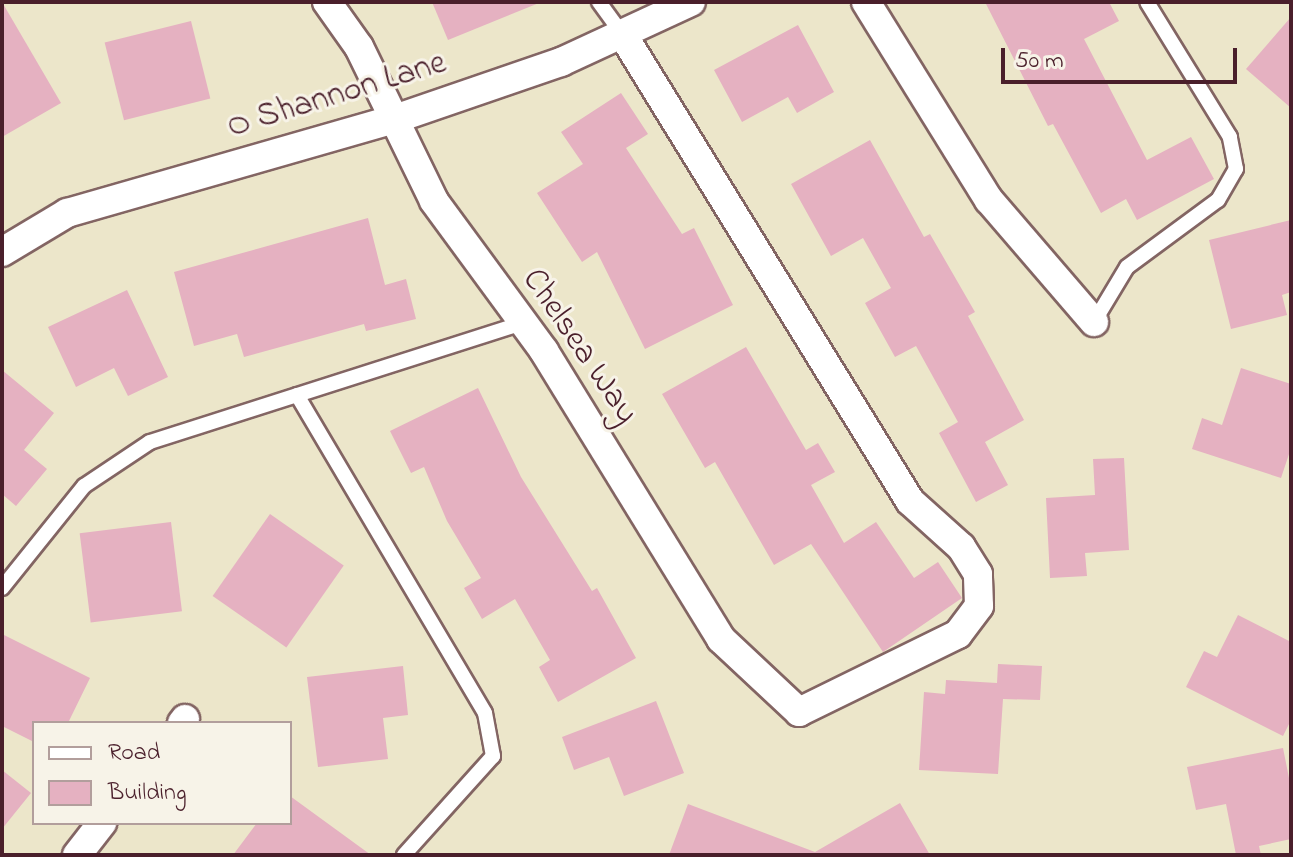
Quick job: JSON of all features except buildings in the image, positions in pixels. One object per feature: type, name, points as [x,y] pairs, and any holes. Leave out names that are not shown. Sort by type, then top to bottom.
[{"type":"street","name":"Chelsea Way","points":[[327,2],[359,47],[434,201],[524,323],[721,639],[799,712],[958,634],[975,619],[979,606],[978,574],[961,547],[910,501],[623,35]]},
{"type":"street","name":"O Shannon Lane","points":[[2,252],[67,213],[395,119],[561,62],[691,2]]},
{"type":"street","points":[[866,2],[989,200],[1094,322]]},
{"type":"street","points":[[77,855],[100,825]]},
{"type":"lane","points":[[599,2],[623,35]]},
{"type":"lane","points":[[1094,322],[1127,267],[1218,200],[1236,169],[1230,137],[1147,2]]},
{"type":"lane","points":[[2,588],[84,486],[150,442],[524,323]]},
{"type":"lane","points":[[297,395],[485,713],[493,756],[404,855]]}]
